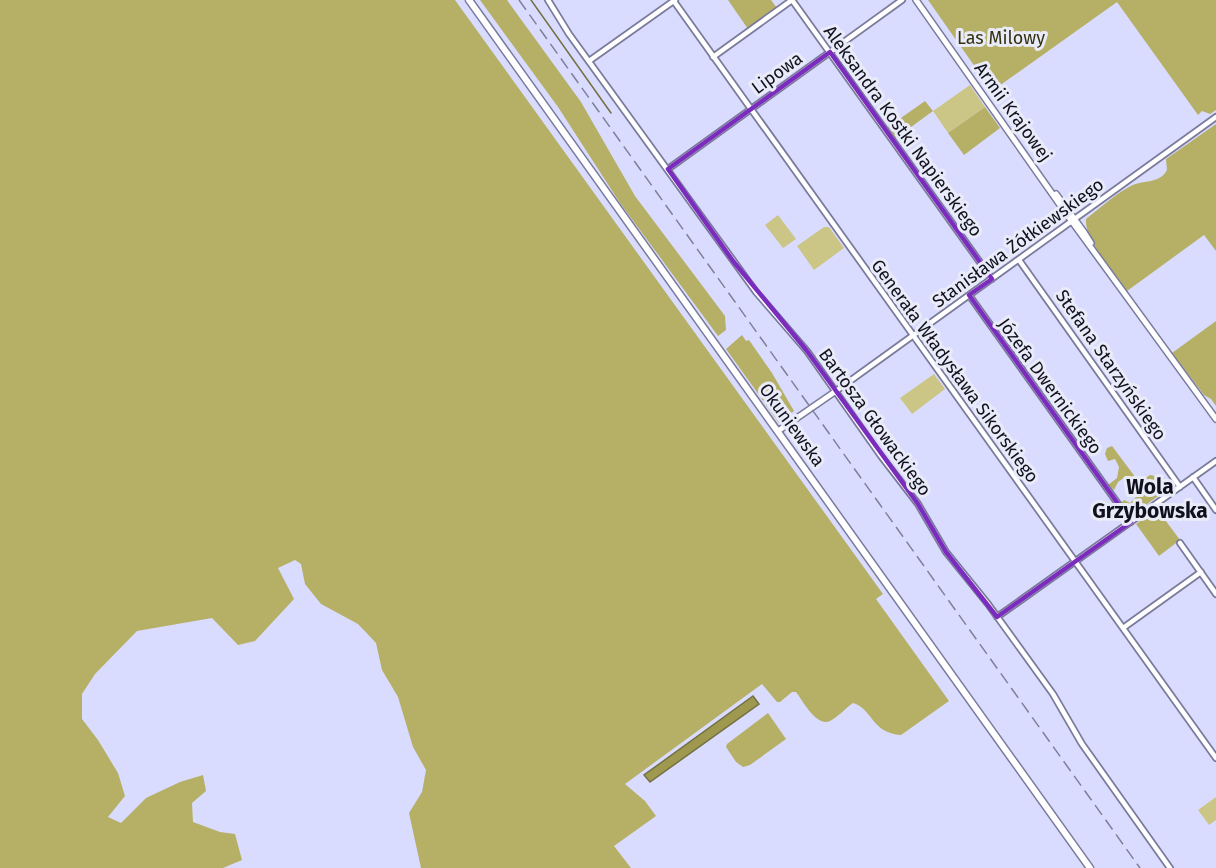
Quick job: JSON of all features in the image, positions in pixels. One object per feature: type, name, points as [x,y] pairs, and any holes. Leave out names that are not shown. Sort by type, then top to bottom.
[{"type":"main road","name":"Okuniewska","points":[[469,0],[1090,868]]},
{"type":"street","name":"Bartosza Głowackiego","points":[[548,0],[561,22],[756,292],[807,351],[918,504],[946,552],[1061,705],[1082,744],[1170,868]]},
{"type":"street","points":[[589,61],[674,0]]},
{"type":"street","name":"Generała Władysława Sikorskiego","points":[[674,0],[1216,758]]},
{"type":"street","points":[[713,57],[792,0]]},
{"type":"street","name":"Aleksandra Kostki Napierskiego","points":[[792,0],[992,279]]},
{"type":"street","name":"Lipowa","points":[[668,169],[902,0]]},
{"type":"street","name":"Armii Krajowej","points":[[916,0],[1216,419]]},
{"type":"street","name":"Stanisława Żółkiewskiego","points":[[836,391],[1216,117]]},
{"type":"street","name":"Stefana Starzyńskiego","points":[[1019,260],[1180,487]]},
{"type":"street","name":"Józefa Dwernickiego","points":[[969,295],[1131,522]]},
{"type":"street","points":[[778,431],[836,391]]},
{"type":"street","points":[[997,617],[1216,461]]},
{"type":"street","points":[[1193,477],[1216,510]]},
{"type":"street","points":[[1179,543],[1216,594]]},
{"type":"street","points":[[1123,628],[1201,572]]},
{"type":"highlighted area","points":[[830,52],[992,279],[969,295],[1131,522],[997,617],[946,552],[918,504],[807,351],[733,261],[668,169]]},
{"type":"shaded area","points":[[970,85],[985,107],[948,133],[933,111]]},
{"type":"shaded area","points":[[778,215],[796,239],[783,248],[765,225]]},
{"type":"shaded area","points":[[824,227],[829,227],[844,248],[814,270],[797,246]]},
{"type":"shaded area","points":[[934,374],[945,389],[912,414],[900,398]]},
{"type":"shaded area","points":[[753,696],[759,704],[650,782],[644,775]]},
{"type":"shaded area","points":[[1216,797],[1216,820],[1209,825],[1198,810]]},
{"type":"green space","points":[[0,0],[455,0],[883,594],[876,599],[949,701],[901,735],[878,726],[865,710],[853,703],[836,717],[825,722],[810,712],[796,692],[792,692],[777,702],[762,684],[625,784],[645,801],[656,816],[614,846],[631,868],[421,868],[409,813],[422,792],[426,770],[413,747],[398,697],[382,670],[376,643],[358,624],[321,604],[305,584],[301,564],[295,560],[278,568],[294,599],[255,641],[238,645],[212,618],[137,631],[95,674],[82,694],[82,719],[118,773],[125,796],[108,817],[121,823],[146,798],[180,782],[203,775],[206,791],[192,803],[193,822],[220,832],[235,834],[242,860],[223,868],[0,868]]},
{"type":"green space","points":[[480,0],[507,0],[581,102],[635,196],[725,316],[726,330],[718,336],[620,203],[558,107]]},
{"type":"green space","points":[[728,0],[771,0],[777,8],[748,29]]},
{"type":"green space","name":"Las Milowy","points":[[928,0],[1216,0],[1216,110],[1210,114],[1202,111],[1198,115],[1117,2],[992,91]]},
{"type":"green space","points":[[925,101],[933,111],[896,138],[888,127]]},
{"type":"green space","points":[[985,107],[1000,128],[964,155],[948,133]]},
{"type":"green space","points":[[1216,124],[1216,251],[1204,235],[1127,291],[1095,246],[1090,237],[1086,219],[1129,187],[1160,178],[1167,170],[1166,159]]},
{"type":"green space","points":[[1216,321],[1216,406],[1204,395],[1172,353]]},
{"type":"green space","points":[[742,335],[746,341],[749,340],[772,373],[794,411],[779,423],[726,349]]},
{"type":"green space","points":[[1112,446],[1139,482],[1150,475],[1155,476],[1161,485],[1171,479],[1176,483],[1132,515],[1129,514],[1121,503],[1124,500],[1130,503],[1136,497],[1132,483],[1125,477],[1118,482],[1114,490],[1108,485],[1117,478],[1119,467],[1115,459],[1108,461],[1105,454],[1107,448]]},
{"type":"green space","points":[[1157,509],[1180,540],[1159,556],[1136,524]]},
{"type":"green space","points":[[768,713],[786,739],[750,765],[743,767],[736,762],[726,747],[727,744]]},
{"type":"waterway","points":[[531,0],[611,113]]},
{"type":"railway","points":[[519,0],[1140,868]]},
{"type":"district","name":"Wola Grzybowska","points":[[1150,499]]}]
